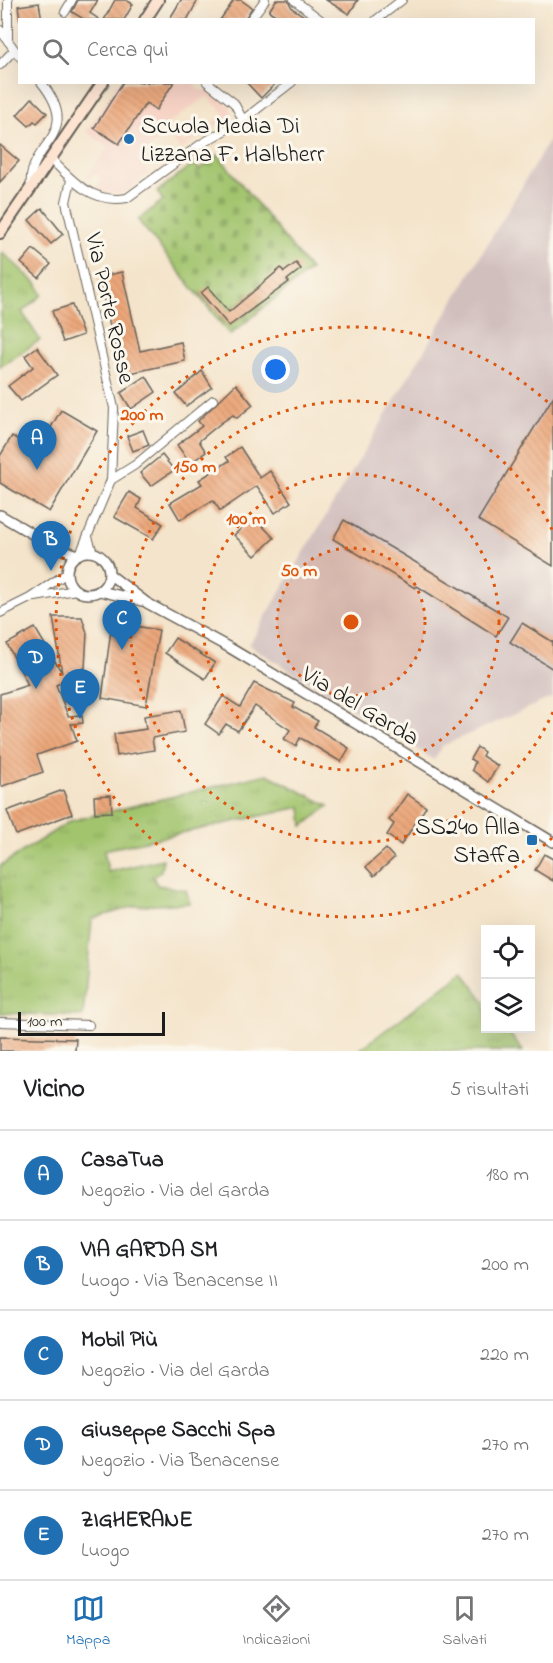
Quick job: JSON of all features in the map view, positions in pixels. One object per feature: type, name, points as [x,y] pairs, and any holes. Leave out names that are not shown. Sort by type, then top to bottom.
[{"type":"main road","points":[[146,18],[158,0]]},
{"type":"main road","points":[[0,233],[31,191],[102,84]]},
{"type":"street","points":[[8,0],[8,41]]},
{"type":"street","points":[[65,12],[72,0]]},
{"type":"street","points":[[252,18],[265,0]]},
{"type":"street","points":[[294,0],[318,18]]},
{"type":"street","points":[[379,18],[402,0]]},
{"type":"street","points":[[0,30],[17,53],[0,64]]},
{"type":"street","points":[[31,191],[29,175],[53,136],[58,121],[54,99],[43,84]]},
{"type":"street","points":[[210,84],[234,103],[243,120]]},
{"type":"street","points":[[52,160],[71,180],[95,196],[108,199],[127,198],[201,144],[243,120],[289,84]]},
{"type":"street","name":"Via Porte Rosse","points":[[71,180],[66,202],[114,408],[111,480],[79,554]]},
{"type":"street","points":[[111,480],[135,465],[213,400]]},
{"type":"street","points":[[0,515],[53,546],[79,554],[93,553],[104,560],[109,574],[100,591],[89,594],[76,590],[30,598]]},
{"type":"street","points":[[88,537],[93,553]]},
{"type":"street","points":[[53,546],[68,570],[70,583],[76,590]]},
{"type":"street","points":[[0,613],[30,598],[68,570],[79,554]]},
{"type":"street","name":"Via del Garda","points":[[109,574],[147,603],[230,648],[553,842]]},
{"type":"street","name":"Via del Garda","points":[[100,591],[147,603]]},
{"type":"street","points":[[0,1022],[89,1025]]},
{"type":"shaded area","name":"Scuola Media Di Lizzana F. Halbherr","points":[[117,84],[195,84],[196,88],[202,91],[208,89],[232,111],[229,117],[181,149],[166,134],[137,158],[149,173],[133,187],[120,194],[100,192],[95,189],[101,178],[94,173],[90,179],[87,177],[108,147],[86,132]],"holes":[[[207,96],[225,114],[183,144],[166,125]]]},
{"type":"shaded area","points":[[553,134],[553,697],[442,746],[434,760],[249,645]]},
{"type":"green space","points":[[218,155],[310,270],[230,335],[138,220],[163,200],[157,192],[194,163],[199,170]],"holes":[[[208,288],[229,312],[247,297],[257,307],[229,326],[201,294]]]},
{"type":"green space","points":[[2,252],[38,285],[42,295],[22,312],[40,340],[0,367]]},
{"type":"green space","points":[[267,774],[329,806],[303,826],[301,807],[104,850],[108,872],[163,859],[161,871],[153,877],[157,885],[186,890],[190,903],[135,906],[92,919],[83,1016],[0,1013],[0,866],[70,821]]},
{"type":"green space","points":[[463,972],[481,997],[481,1033],[509,1033],[523,1051],[358,1051]]},
{"type":"building","points":[[78,0],[98,0],[90,13],[97,18],[82,18],[72,12]]},
{"type":"building","points":[[115,0],[126,0],[133,4],[125,18],[105,18]]},
{"type":"building","points":[[181,0],[198,0],[188,18],[170,18]]},
{"type":"building","points":[[234,0],[241,0],[252,8],[245,18],[221,18]]},
{"type":"building","points":[[276,0],[288,0],[292,8],[307,18],[280,18],[269,11]]},
{"type":"building","points":[[326,0],[358,0],[349,14]]},
{"type":"building","points":[[39,3],[42,18],[20,18],[18,6]]},
{"type":"building","name":"Scuola Media Di Lizzana F. Halbherr","points":[[122,84],[173,84],[156,110],[146,103],[119,144],[94,128]]},
{"type":"building","points":[[248,84],[275,84],[261,98]]},
{"type":"building","points":[[32,98],[47,113],[37,123],[34,121],[29,126],[17,115]]},
{"type":"building","points":[[0,145],[19,161],[0,182]]},
{"type":"building","points":[[42,208],[63,234],[51,244],[29,220]]},
{"type":"building","points":[[33,249],[51,264],[39,278],[21,263]]},
{"type":"building","points":[[296,263],[301,269],[287,280],[289,282],[229,326],[201,293],[208,287],[229,312],[281,268],[284,272]]},
{"type":"building","points":[[122,272],[140,351],[181,342],[185,361],[121,375],[99,277]]},
{"type":"building","points":[[72,305],[83,335],[63,342],[52,311]]},
{"type":"building","points":[[37,347],[57,375],[21,401],[8,386],[33,367],[25,356]]},
{"type":"building","points":[[202,371],[212,387],[186,406],[176,394]]},
{"type":"building","points":[[146,376],[156,392],[131,409],[121,393]]},
{"type":"building","points":[[236,384],[253,405],[237,418],[233,415],[221,423],[199,441],[206,452],[190,463],[177,445],[202,426],[198,421]]},
{"type":"building","points":[[553,397],[553,566],[478,520]]},
{"type":"building","points":[[61,410],[97,431],[49,512],[0,483],[0,456],[12,436],[37,451]]},
{"type":"building","points":[[143,430],[149,445],[133,451],[127,436]]},
{"type":"building","points":[[240,447],[260,478],[270,471],[291,502],[275,513],[257,486],[220,511],[213,500],[180,520],[170,503],[202,484],[199,480],[229,461],[226,457]]},
{"type":"building","points":[[162,455],[174,470],[151,486],[140,473]]},
{"type":"building","points":[[129,492],[141,499],[137,508],[163,524],[153,539],[114,517]]},
{"type":"building","points":[[254,517],[274,538],[255,556],[234,535]]},
{"type":"building","points":[[344,520],[508,617],[496,636],[417,586],[415,588],[333,539]]},
{"type":"building","points":[[53,617],[82,617],[87,633],[85,668],[74,670],[76,676],[56,685],[68,716],[82,715],[83,723],[71,724],[77,741],[37,755],[43,772],[0,787],[0,694],[28,685],[7,644],[35,628],[62,673]]},
{"type":"building","points":[[112,622],[159,630],[146,706],[102,698]]},
{"type":"building","points":[[522,623],[553,642],[553,669],[510,642]]},
{"type":"building","points":[[175,638],[215,663],[205,679],[165,653]]},
{"type":"building","points":[[254,683],[295,703],[293,707],[318,721],[314,727],[349,748],[341,762],[300,738],[296,746],[284,739],[290,730],[255,706],[238,731],[226,724],[219,734],[205,724],[223,696],[240,707]]},
{"type":"building","points":[[181,710],[185,732],[152,738],[154,750],[117,756],[114,734],[146,729],[144,716]]},
{"type":"building","points":[[477,747],[484,752],[482,756],[498,766],[488,782],[472,770],[475,762],[470,759]]},
{"type":"building","points":[[63,790],[72,814],[16,835],[7,811]]},
{"type":"building","points":[[407,794],[426,807],[401,845],[387,835],[394,824],[389,820]]},
{"type":"building","points":[[111,795],[112,812],[95,813],[94,796]]},
{"type":"building","points":[[386,849],[394,858],[374,876],[366,867]]},
{"type":"building","points":[[544,854],[553,859],[553,881],[535,870]]},
{"type":"building","points":[[0,1037],[76,1039],[75,1051],[0,1051]]},
{"type":"place","name":"Scuola Media Di Lizzana F. Halbherr","points":[[129,139]]},
{"type":"place","name":"CasaTua","points":[[37,470]]},
{"type":"place","name":"VIA GARDA SM","points":[[51,571]]},
{"type":"place","name":"Mobil Più","points":[[122,650]]},
{"type":"place","name":"Giuseppe Sacchi Spa","points":[[36,689]]},
{"type":"place","name":"ZIGHERANE","points":[[80,719]]},
{"type":"place","name":"SS240 Alla Staffa","points":[[532,840]]}]
